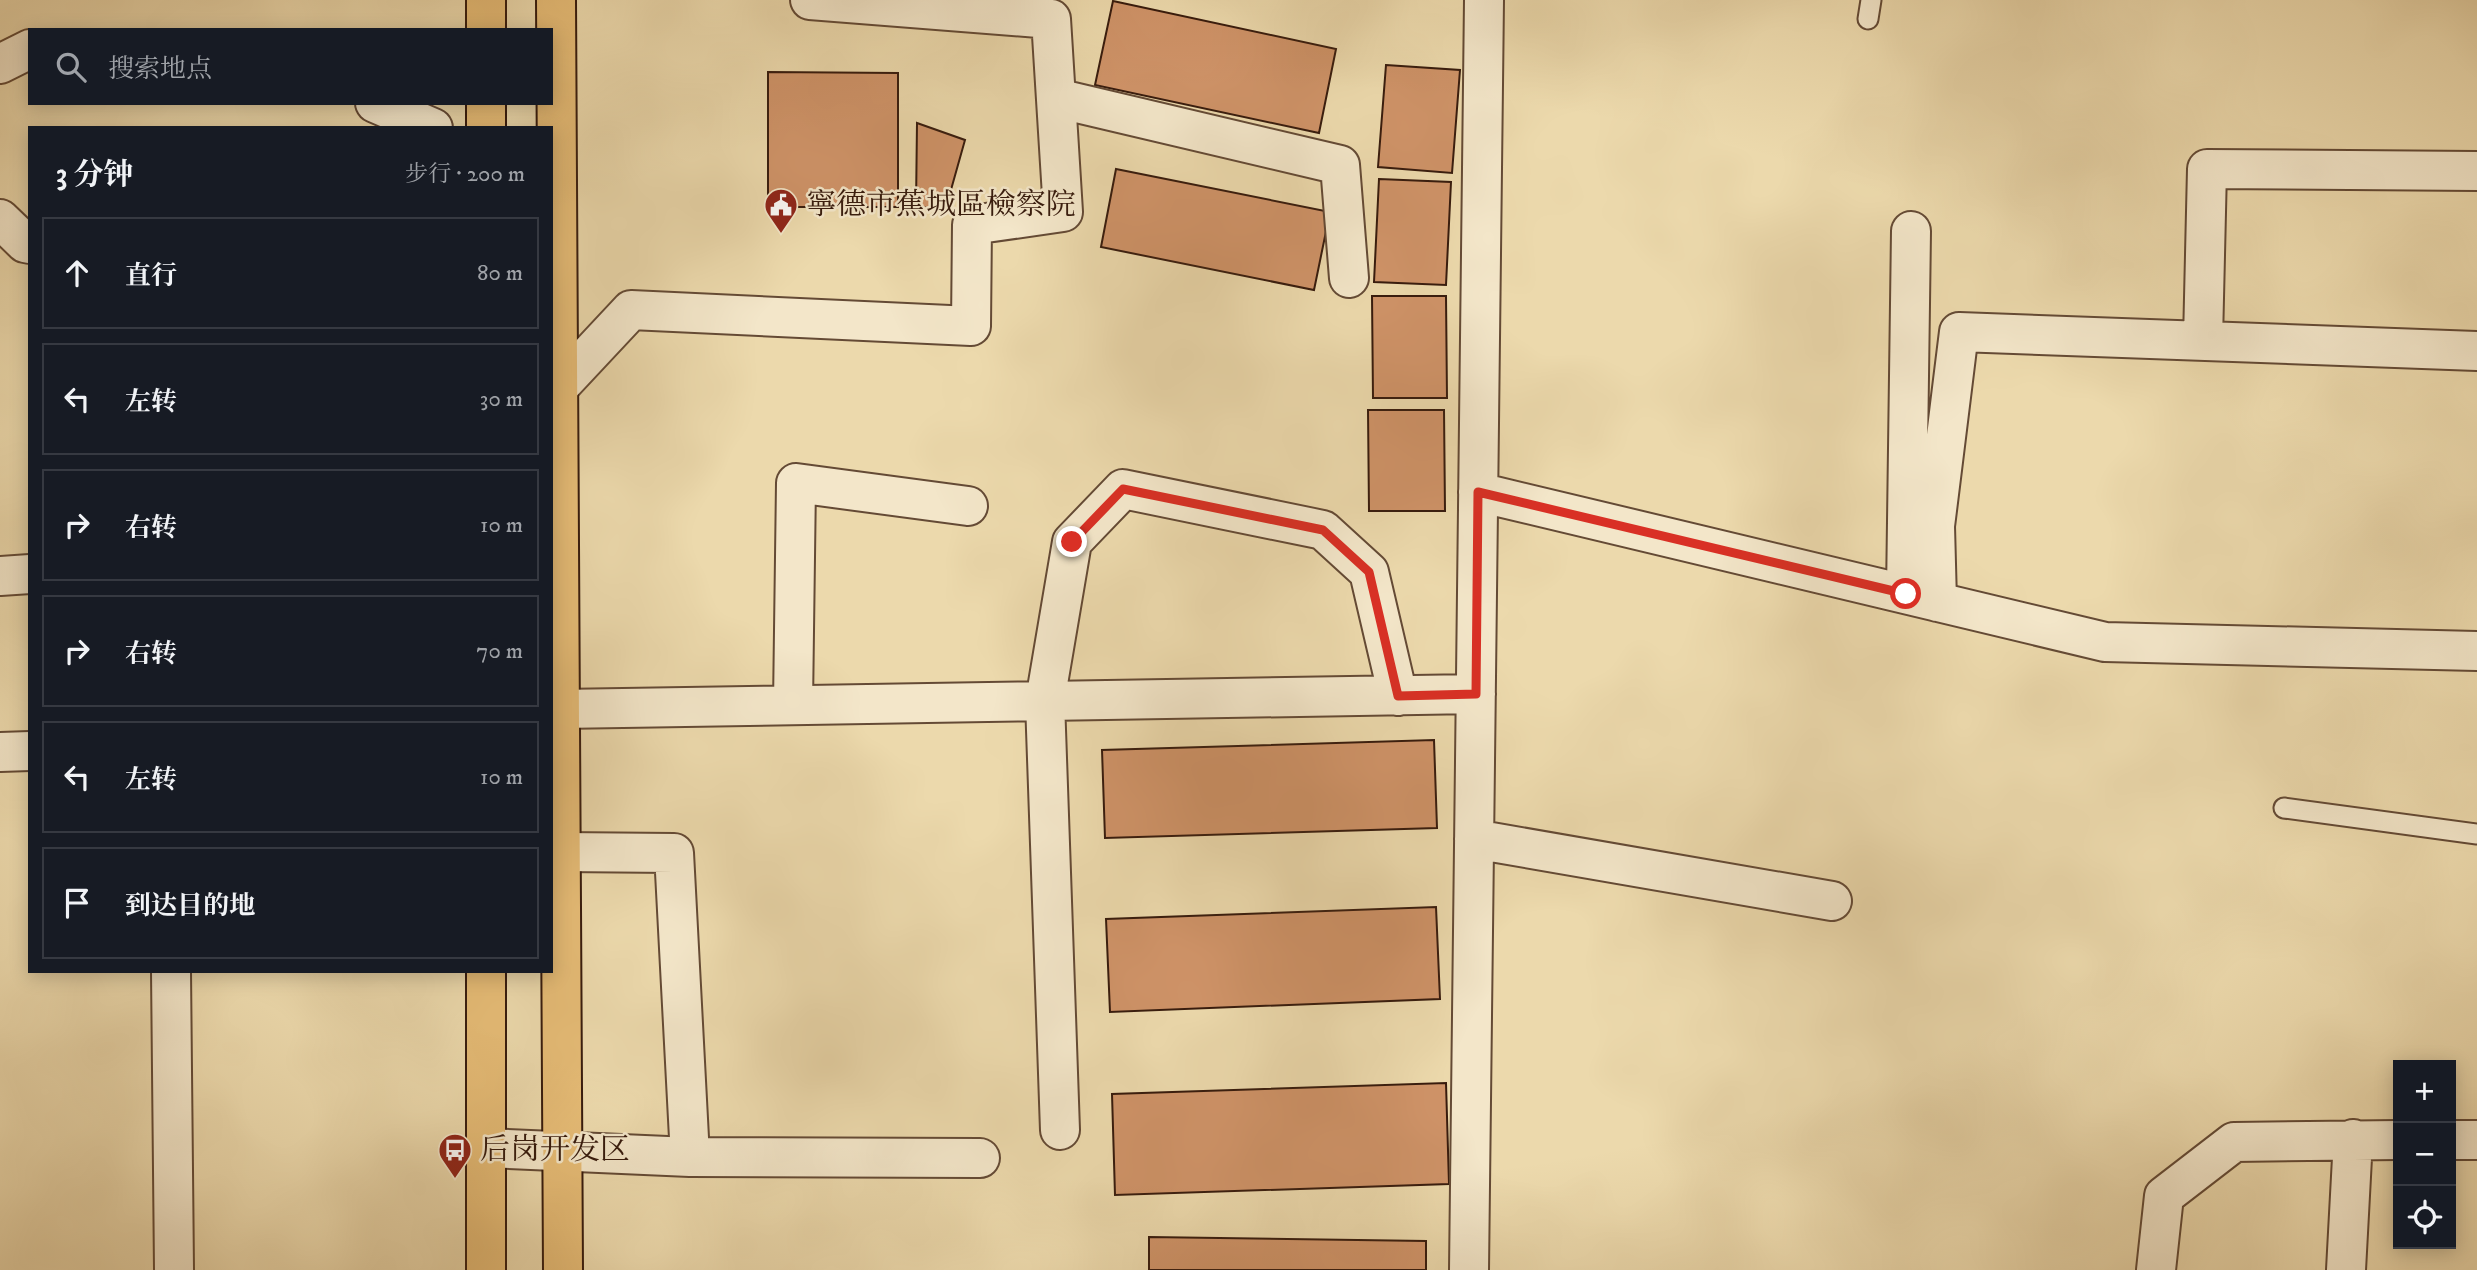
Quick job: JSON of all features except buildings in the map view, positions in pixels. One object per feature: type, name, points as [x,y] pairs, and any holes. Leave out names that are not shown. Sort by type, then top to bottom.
[{"type":"highway","points":[[486,0],[486,28]]},
{"type":"highway","points":[[556,0],[563,1270]]},
{"type":"highway","points":[[486,105],[486,126]]},
{"type":"highway","points":[[485,973],[486,1270]]},
{"type":"street","points":[[558,388],[631,310],[971,326],[972,225],[1063,212],[1051,19],[810,0]]},
{"type":"street","points":[[1469,1270],[1484,0]]},
{"type":"street","points":[[0,64],[1,61],[28,50]]},
{"type":"street","points":[[1056,98],[1339,165],[1349,278]]},
{"type":"street","points":[[380,105],[428,126]]},
{"type":"street","points":[[2203,341],[2207,169],[2477,171]]},
{"type":"street","points":[[0,219],[28,244]]},
{"type":"street","points":[[1911,231],[1921,598]]},
{"type":"street","points":[[1921,598],[1935,526],[1958,332],[2477,351]]},
{"type":"street","points":[[793,705],[796,483],[968,506]]},
{"type":"street","points":[[1060,1130],[1045,701],[1072,542],[1123,489],[1323,530],[1369,572],[1398,696]]},
{"type":"street","points":[[1478,492],[2105,642],[2477,651]]},
{"type":"street","points":[[0,576],[28,575]]},
{"type":"street","points":[[560,709],[1476,694]]},
{"type":"street","points":[[0,752],[28,751]]},
{"type":"street","points":[[1474,839],[1832,901]]},
{"type":"street","points":[[561,852],[674,853],[690,1157]]},
{"type":"street","points":[[171,973],[174,1270]]},
{"type":"street","points":[[2346,1270],[2353,1139]]},
{"type":"street","points":[[2156,1270],[2164,1196],[2234,1142],[2393,1140]]},
{"type":"street","points":[[2456,1140],[2477,1140]]},
{"type":"street","points":[[486,1148],[690,1157],[980,1158]]},
{"type":"lane","points":[[2284,808],[2477,834]]},
{"type":"place","name":"寧德市蕉城區檢察院","points":[[781,235]]},
{"type":"place","name":"后岗开发区","points":[[455,1180]]},
{"type":"route","points":[[1072,542],[1123,489],[1323,530],[1369,572],[1398,696],[1476,694],[1478,492],[1906,594]]}]
